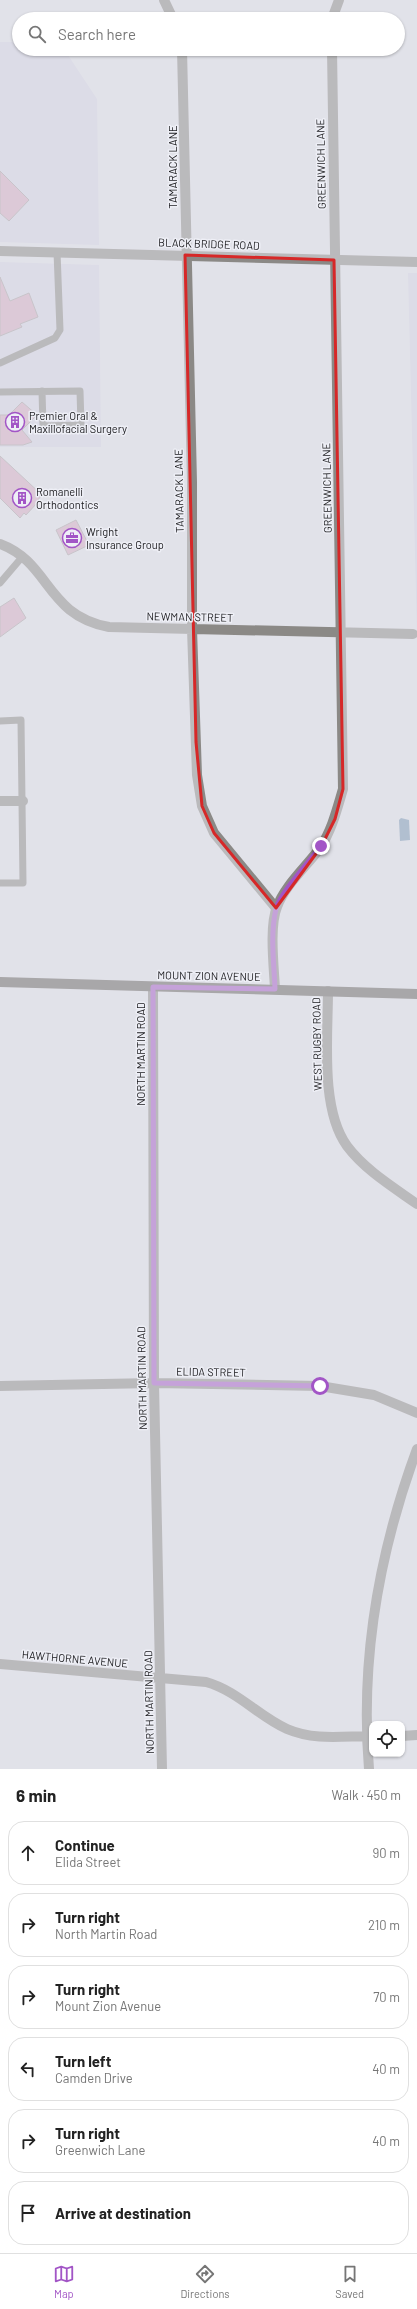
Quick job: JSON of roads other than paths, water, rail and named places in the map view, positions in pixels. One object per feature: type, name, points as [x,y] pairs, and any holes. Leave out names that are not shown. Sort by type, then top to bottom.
[{"type":"main road","name":"MOUNT ZION AVENUE","points":[[0,982],[417,994]]},
{"type":"street","points":[[164,0],[170,12]]},
{"type":"street","points":[[335,12],[339,0]]},
{"type":"street","name":"TAMARACK LANE","points":[[184,56],[185,255],[192,482],[192,629],[197,775],[202,806],[214,833],[276,908]]},
{"type":"street","name":"GREENWICH LANE","points":[[276,908],[281,898],[321,846],[335,819],[343,789],[342,633],[334,260],[332,56]]},
{"type":"street","name":"BLACK BRIDGE ROAD","points":[[0,251],[417,262]]},
{"type":"street","name":"NEWMAN STREET","points":[[0,544],[12,548],[23,556],[64,607],[94,624],[109,627],[413,634]]},
{"type":"street","points":[[0,801],[23,801]]},
{"type":"street","points":[[275,989],[273,942],[276,908]]},
{"type":"street","name":"NORTH MARTIN ROAD","points":[[153,987],[154,1383],[162,1769]]},
{"type":"street","name":"WEST RUGBY ROAD","points":[[328,991],[328,1086],[334,1116],[347,1145],[368,1169],[417,1204]]},
{"type":"street","name":"ELIDA STREET","points":[[0,1386],[154,1383],[320,1386],[374,1394],[417,1413]]},
{"type":"street","points":[[368,1769],[368,1663],[383,1559],[400,1496],[417,1449]]},
{"type":"street","name":"HAWTHORNE AVENUE","points":[[0,1664],[161,1679],[190,1679],[220,1686],[242,1699],[264,1716],[287,1729],[303,1735],[321,1738],[369,1736]]},
{"type":"street","points":[[405,1736],[417,1735]]},
{"type":"lane","points":[[0,363],[55,338],[60,330],[57,252]]},
{"type":"lane","points":[[0,392],[42,391],[80,391],[81,425],[43,426],[42,391]]},
{"type":"lane","points":[[0,583],[23,556]]},
{"type":"lane","points":[[0,721],[21,720],[23,801],[23,883],[0,883]]},
{"type":"water","points":[[401,818],[409,820],[410,840],[400,841],[399,820]]},
{"type":"place","name":"Premier Oral & Maxillofacial Surgery","points":[[15,422]]},
{"type":"place","name":"Romanelli Orthodontics","points":[[22,498]]},
{"type":"place","name":"Wright Insurance Group","points":[[72,538]]}]
